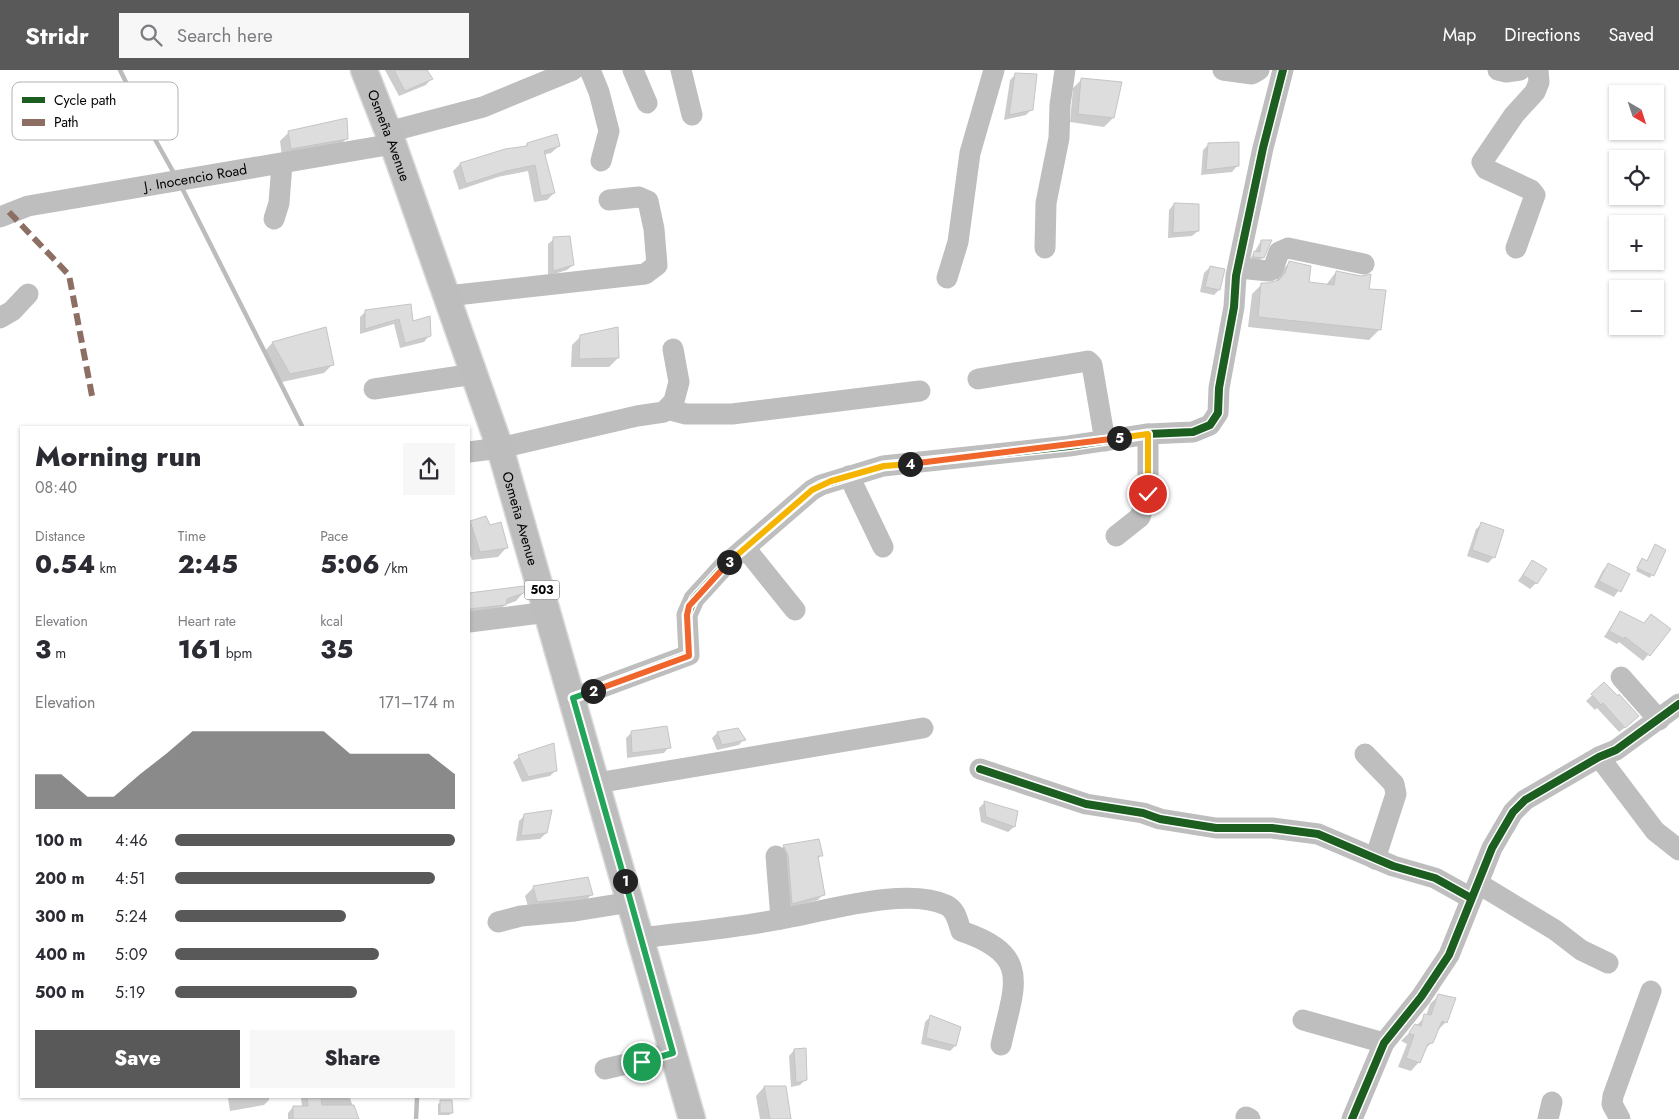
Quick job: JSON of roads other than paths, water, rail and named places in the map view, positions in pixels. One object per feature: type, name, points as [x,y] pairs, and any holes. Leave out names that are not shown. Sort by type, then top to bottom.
[{"type":"main road","name":"Osmeña Avenue","points":[[364,70],[391,138],[500,448],[692,1119]]},
{"type":"street","name":"J. Inocencio Road","points":[[0,217],[28,206],[282,164],[391,138],[482,107],[573,70]]},
{"type":"street","points":[[590,70],[599,92],[609,131],[601,161]]},
{"type":"street","points":[[633,70],[647,103]]},
{"type":"street","points":[[681,70],[692,115]]},
{"type":"street","points":[[947,278],[958,242],[970,153],[994,70]]},
{"type":"street","points":[[1045,248],[1046,203],[1059,138],[1060,105],[1066,70]]},
{"type":"street","points":[[1223,70],[1252,74],[1259,70]]},
{"type":"street","points":[[573,698],[689,656],[687,615],[689,606],[724,566],[746,549],[812,490],[849,476],[884,466],[1105,441],[1148,434],[1193,432],[1210,425],[1218,413],[1219,388],[1234,307],[1238,268],[1263,148],[1283,70]]},
{"type":"street","points":[[1498,70],[1506,72],[1520,70]]},
{"type":"street","points":[[1516,248],[1535,194],[1532,190],[1486,169],[1482,162],[1514,115],[1535,92],[1539,82],[1538,70]]},
{"type":"street","points":[[274,219],[279,203],[282,164]]},
{"type":"street","points":[[447,296],[645,274],[656,265],[654,229],[648,201],[639,197],[609,200]]},
{"type":"street","points":[[1238,268],[1269,271],[1273,269],[1278,252],[1288,248],[1364,264]]},
{"type":"street","points":[[0,318],[12,311],[28,294]]},
{"type":"street","points":[[470,452],[500,448],[637,416],[664,412],[674,401],[679,382],[673,349]]},
{"type":"street","points":[[978,379],[1088,361],[1092,366],[1105,441]]},
{"type":"street","points":[[374,389],[474,374]]},
{"type":"street","points":[[667,409],[686,414],[732,414],[920,391]]},
{"type":"street","points":[[1116,536],[1140,517],[1148,494],[1148,434]]},
{"type":"street","points":[[849,476],[883,547]]},
{"type":"street","points":[[746,549],[795,610]]},
{"type":"street","points":[[470,622],[548,612]]},
{"type":"street","points":[[1620,677],[1659,720]]},
{"type":"street","points":[[1352,1119],[1384,1042],[1421,997],[1449,955],[1492,848],[1513,812],[1525,800],[1599,757],[1616,750],[1679,704]]},
{"type":"street","points":[[597,783],[923,728]]},
{"type":"street","points":[[1365,754],[1394,784],[1396,794],[1375,859]]},
{"type":"street","points":[[1599,757],[1655,832],[1679,850]]},
{"type":"street","points":[[980,769],[1086,804],[1216,828],[1272,828],[1318,834],[1375,859],[1475,891],[1555,930],[1581,950],[1608,964]]},
{"type":"street","points":[[776,856],[781,919]]},
{"type":"street","points":[[641,938],[781,919],[865,902],[920,899],[947,905],[954,911],[961,931],[978,937],[1006,956],[1011,963],[1014,973],[1014,986],[1001,1045]]},
{"type":"street","points":[[498,922],[521,916],[575,911],[631,902]]},
{"type":"street","points":[[1620,1119],[1612,1104],[1612,1096],[1651,991]]},
{"type":"street","points":[[1303,1020],[1384,1042]]},
{"type":"street","points":[[605,1069],[673,1053]]},
{"type":"waterway","points":[[120,70],[126,82]]},
{"type":"waterway","points":[[155,140],[175,175]]},
{"type":"waterway","points":[[181,186],[302,426]]},
{"type":"waterway","points":[[416,1119],[417,1098]]}]
